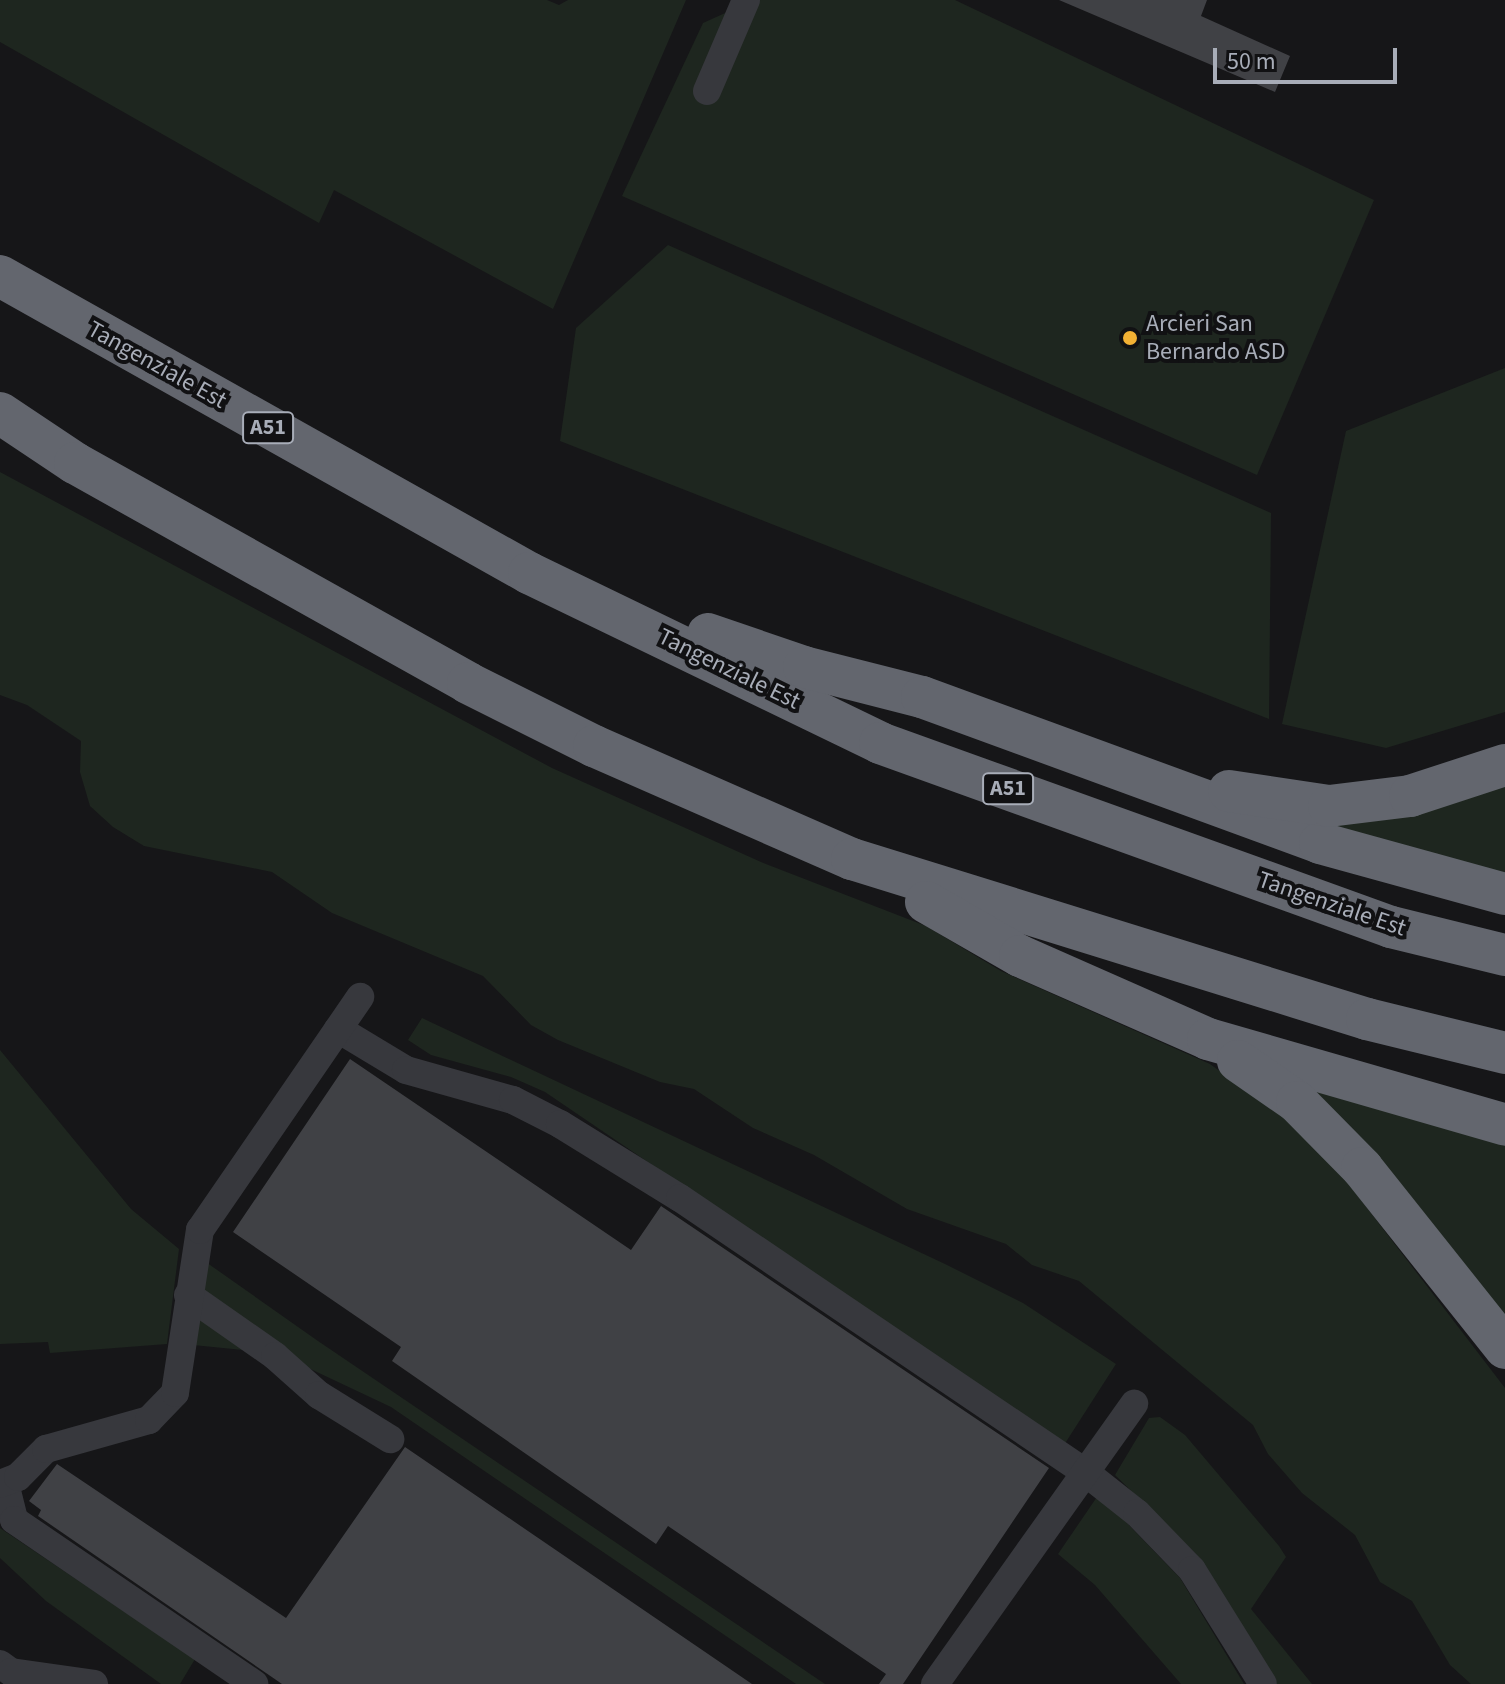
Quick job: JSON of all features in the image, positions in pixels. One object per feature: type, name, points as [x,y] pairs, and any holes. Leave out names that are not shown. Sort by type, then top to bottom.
[{"type":"highway","name":"Tangenziale Est","points":[[0,276],[529,573],[880,743],[1391,927],[1505,955]]},
{"type":"highway","points":[[0,413],[75,463]]},
{"type":"highway","points":[[0,428],[75,463],[468,683],[594,746],[852,859],[1020,956],[1208,1039],[1505,1125]]},
{"type":"highway","points":[[529,573],[804,667],[922,697],[1117,773],[1320,843],[1505,894]]},
{"type":"highway","points":[[1117,773],[1329,806],[1410,796],[1505,765]]},
{"type":"highway","points":[[852,859],[1367,1019],[1505,1053]]},
{"type":"highway","points":[[1208,1039],[1297,1102],[1362,1168],[1505,1348]]},
{"type":"lane","points":[[707,91],[746,0]]},
{"type":"lane","points":[[254,1684],[14,1520],[3,1483],[46,1449],[129,1428],[161,1411],[180,1381],[188,1295],[200,1230],[360,997]]},
{"type":"lane","points":[[338,1029],[406,1070],[513,1100],[560,1124],[680,1198],[1085,1472],[1137,1513],[1192,1570],[1263,1684]]},
{"type":"lane","points":[[188,1295],[275,1356],[319,1395],[390,1439]]},
{"type":"lane","points":[[935,1684],[1134,1404]]},
{"type":"lane","points":[[0,1664],[11,1672],[94,1684]]},
{"type":"shaded area","points":[[0,0],[547,0],[559,5],[568,0],[686,0],[553,309],[334,190],[319,223],[0,42]]},
{"type":"shaded area","name":"Arcieri San Bernardo ASD","points":[[754,0],[955,0],[1374,200],[1257,475],[622,196],[703,23]]},
{"type":"shaded area","points":[[668,245],[1271,513],[1269,719],[560,441],[576,328]]},
{"type":"shaded area","points":[[1505,368],[1505,712],[1386,748],[1282,724],[1346,431]]},
{"type":"shaded area","points":[[0,472],[552,768],[761,862],[926,926],[1001,971],[1210,1064],[1315,1140],[1505,1388],[1505,1684],[1471,1684],[1450,1665],[1412,1601],[1380,1582],[1355,1535],[1302,1493],[1268,1454],[1253,1425],[1079,1281],[1032,1265],[1006,1244],[907,1209],[814,1155],[753,1128],[694,1089],[660,1082],[558,1040],[531,1025],[483,976],[332,913],[272,872],[144,846],[113,827],[90,806],[80,772],[81,741],[27,705],[0,695]]},
{"type":"shaded area","points":[[1505,774],[1505,874],[1280,811]]},
{"type":"shaded area","points":[[422,1018],[945,1264],[1023,1303],[1116,1364],[1064,1445],[545,1092],[511,1077],[431,1055],[408,1040]]},
{"type":"shaded area","points":[[0,1050],[131,1209],[179,1249],[167,1344],[50,1353],[48,1342],[0,1344]]},
{"type":"shaded area","points":[[1312,1084],[1505,1134],[1505,1319],[1309,1093]]},
{"type":"shaded area","points":[[203,1260],[825,1684],[796,1684],[391,1407],[302,1365],[205,1298]]},
{"type":"shaded area","points":[[197,1317],[253,1351],[193,1345]]},
{"type":"shaded area","points":[[1160,1417],[1185,1435],[1286,1557],[1251,1609],[1312,1684],[1277,1684],[1196,1554],[1115,1475],[1149,1418]]},
{"type":"shaded area","points":[[1099,1494],[1180,1578],[1244,1684],[1181,1684],[1095,1585],[1058,1554]]},
{"type":"shaded area","points":[[0,1528],[195,1659],[180,1684],[161,1684],[46,1601],[0,1558]]},
{"type":"building","points":[[1059,0],[1207,0],[1201,16],[1290,56],[1275,92]]},
{"type":"building","points":[[350,1059],[631,1250],[661,1206],[1049,1468],[903,1684],[879,1684],[886,1674],[668,1526],[656,1544],[392,1361],[401,1347],[233,1232]]},
{"type":"building","points":[[405,1447],[752,1684],[282,1684],[38,1516],[41,1510],[29,1501],[57,1464],[286,1618]]},
{"type":"place","name":"Arcieri San Bernardo ASD","points":[[1130,338]]}]
